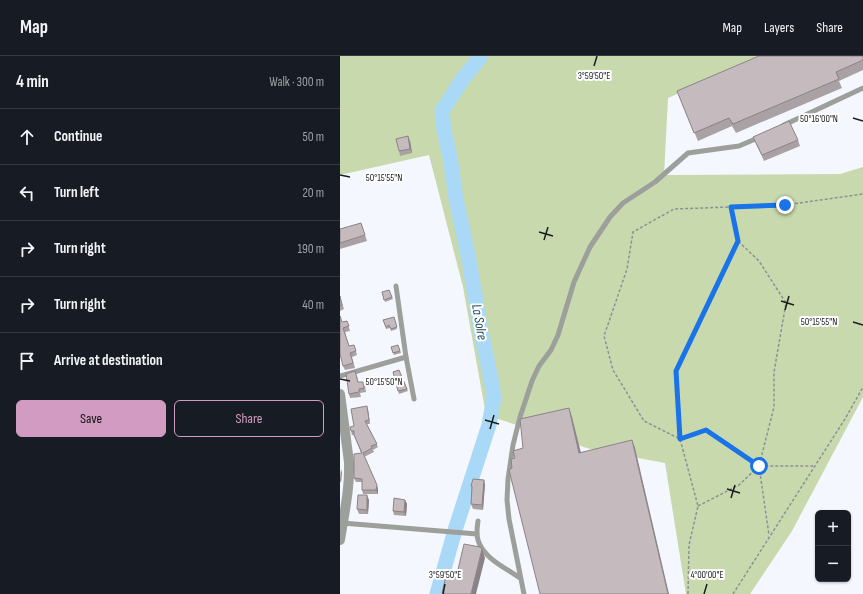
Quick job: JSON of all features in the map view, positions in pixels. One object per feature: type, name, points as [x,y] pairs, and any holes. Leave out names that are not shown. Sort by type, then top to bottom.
[{"type":"street","points":[[340,394],[350,473],[349,489],[340,540]]},
{"type":"lane","points":[[781,127],[863,88]]},
{"type":"lane","points":[[524,594],[509,519],[507,500],[508,479],[513,445],[532,380],[539,366],[551,350],[574,282],[590,247],[610,217],[623,203],[655,182],[688,153],[739,146],[767,134]]},
{"type":"lane","points":[[396,286],[406,357],[414,399]]},
{"type":"lane","points":[[340,376],[406,357]]},
{"type":"lane","points":[[478,521],[477,534],[481,547],[493,560],[520,578]]},
{"type":"lane","points":[[342,523],[477,534]]},
{"type":"path","points":[[815,466],[759,466],[706,430],[680,439],[644,420],[613,370],[604,336],[627,269],[633,232],[674,209],[785,205],[863,194]]},
{"type":"path","points":[[731,207],[738,241],[759,261],[786,303],[774,372],[774,407],[759,466],[769,536]]},
{"type":"path","points":[[688,594],[689,545],[698,506],[680,439],[676,371],[738,241]]},
{"type":"path","points":[[733,594],[845,419],[863,387]]},
{"type":"path","points":[[698,506],[739,485],[759,466]]},
{"type":"green space","points":[[340,56],[762,56],[668,98],[664,175],[840,174],[863,167],[863,397],[792,531],[750,594],[686,594],[665,463],[590,449],[486,415],[463,287],[429,155],[340,175]]},
{"type":"building","points":[[759,56],[863,56],[863,60],[836,72],[839,79],[733,124],[729,118],[694,133],[677,91]]},
{"type":"building","points":[[789,121],[798,140],[762,155],[753,137]]},
{"type":"building","points":[[408,136],[410,149],[399,151],[396,139]]},
{"type":"building","points":[[361,223],[365,235],[340,243],[340,229]]},
{"type":"building","points":[[389,290],[392,297],[384,300],[382,292]]},
{"type":"building","points":[[340,316],[342,322],[347,321],[349,326],[343,328],[349,346],[354,345],[356,351],[350,353],[353,363],[343,366],[340,354]]},
{"type":"building","points":[[394,317],[397,327],[391,329],[389,325],[386,327],[383,320]]},
{"type":"building","points":[[398,345],[400,351],[393,353],[391,347]]},
{"type":"building","points":[[399,370],[407,389],[398,391],[393,372]]},
{"type":"building","points":[[355,371],[358,382],[363,382],[364,388],[359,389],[359,392],[349,394],[346,374]]},
{"type":"building","points":[[367,406],[369,420],[365,421],[377,444],[371,446],[372,448],[363,453],[377,485],[376,490],[362,490],[362,479],[354,478],[354,454],[362,453],[354,435],[354,431],[351,431],[350,427],[354,426],[351,409]]},
{"type":"building","points":[[569,408],[579,453],[632,440],[668,594],[540,594],[509,470],[512,468],[511,459],[515,458],[513,451],[523,448],[520,419]]},
{"type":"building","points":[[473,479],[484,480],[482,505],[471,504],[471,486]]},
{"type":"building","points":[[358,495],[367,495],[367,510],[357,509]]},
{"type":"building","points":[[394,498],[405,500],[404,512],[393,511]]},
{"type":"building","points":[[464,544],[480,547],[482,549],[471,594],[442,593],[446,576],[456,578]]},
{"type":"waterway","name":"La Solre","points":[[437,594],[455,530],[489,425],[494,397],[469,260],[456,199],[442,111],[462,80],[481,56]]},
{"type":"route","points":[[759,466],[706,430],[680,439],[676,371],[738,241],[731,207],[785,205]]}]
